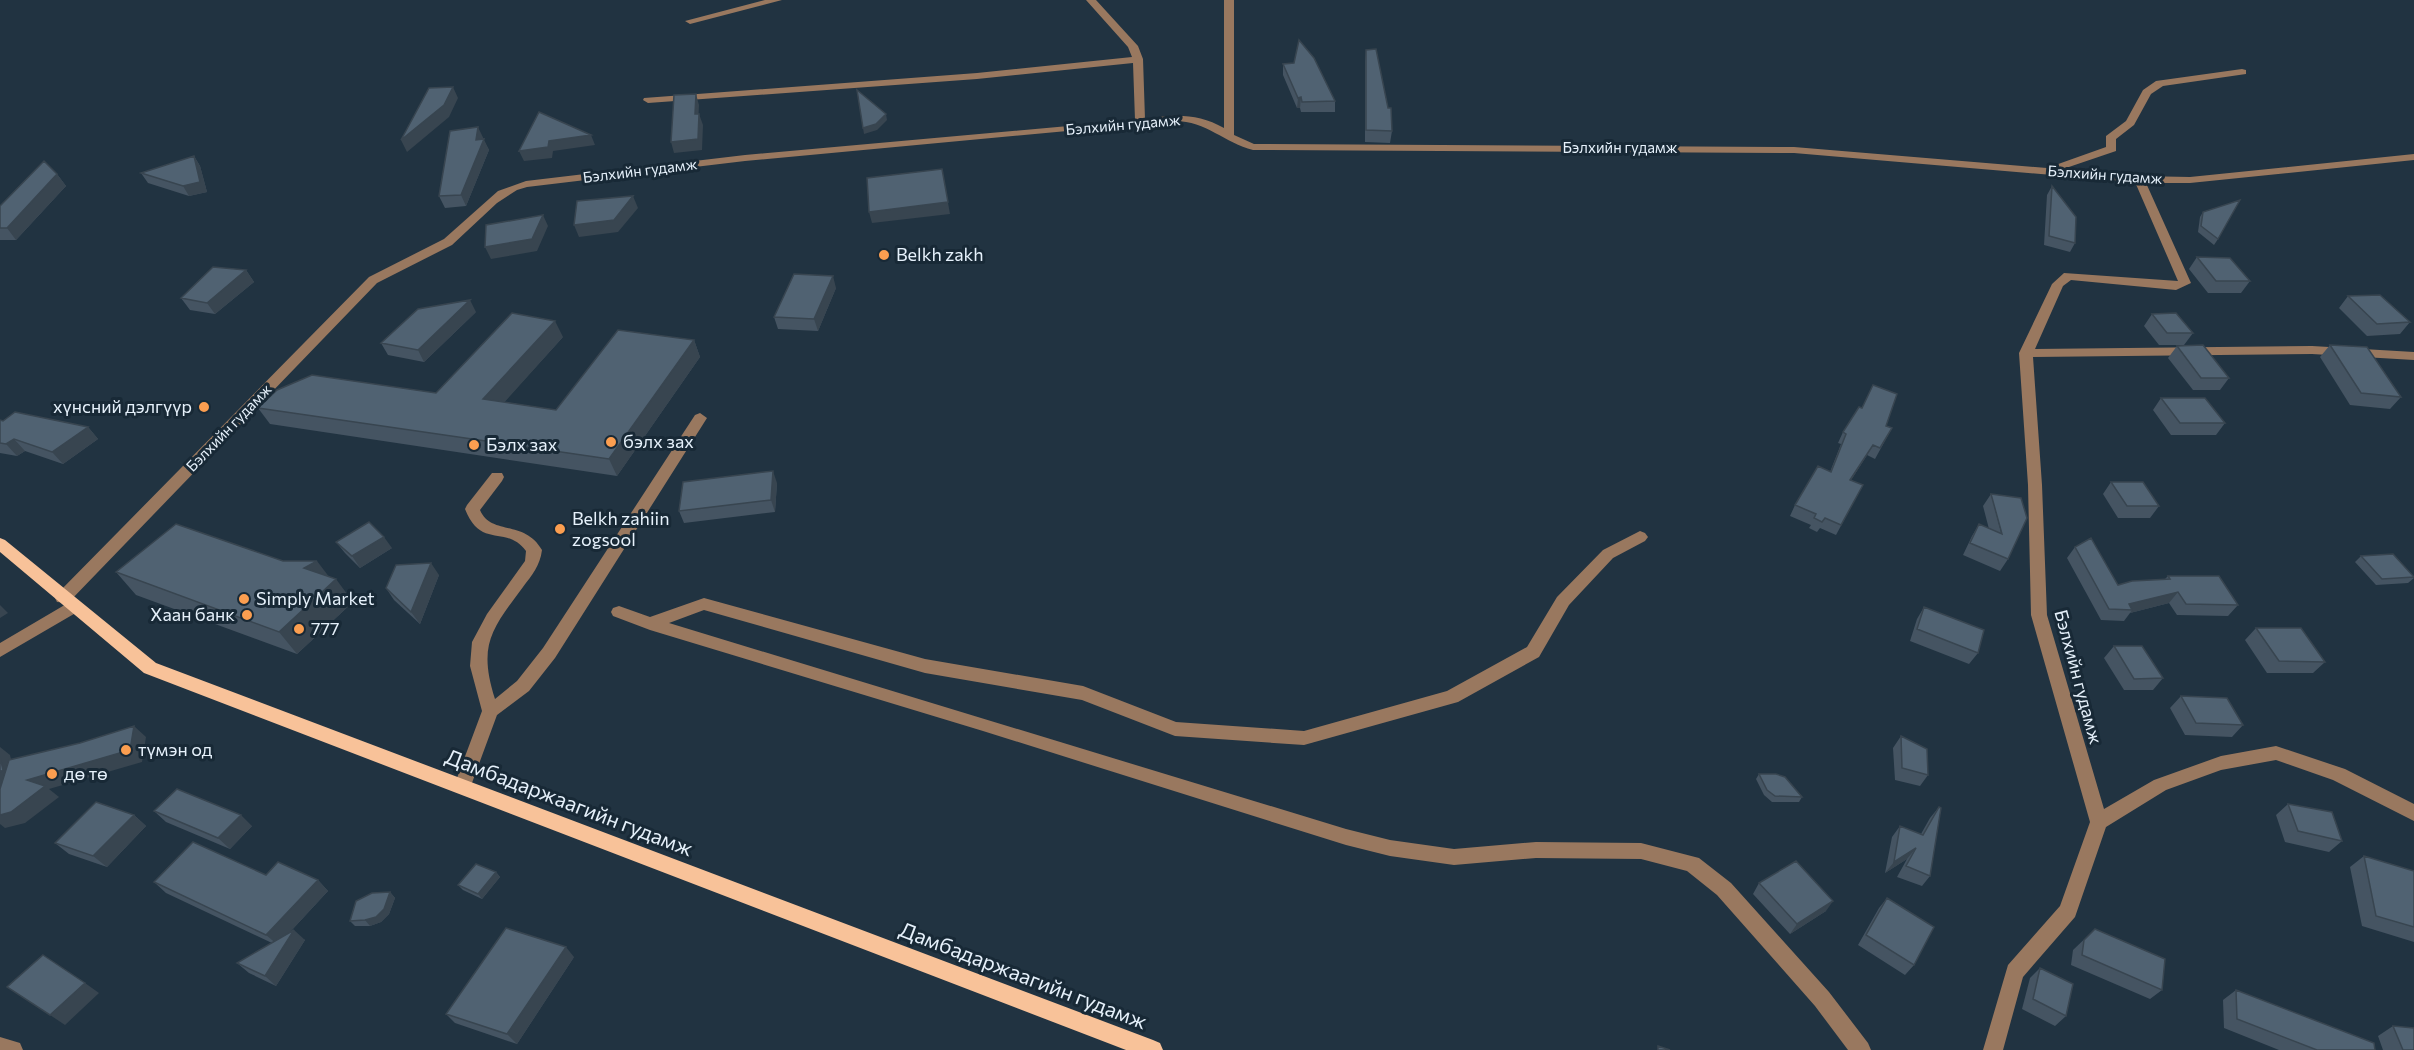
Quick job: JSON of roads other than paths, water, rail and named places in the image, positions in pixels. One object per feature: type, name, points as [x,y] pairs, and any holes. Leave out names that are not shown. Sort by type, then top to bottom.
[{"type":"main road","name":"Дамбадаржаагийн гудамж","points":[[0,544],[150,668],[1153,1050]]},
{"type":"street","points":[[690,21],[777,0]]},
{"type":"street","points":[[1091,0],[1133,46],[1138,59],[1140,123]]},
{"type":"street","points":[[1228,0],[1229,136]]},
{"type":"street","points":[[648,100],[977,76],[1138,59]]},
{"type":"street","points":[[2046,171],[2112,149],[2110,138],[2130,123],[2147,92],[2160,83],[2242,72]]},
{"type":"street","name":"Бэлхийн гудамж","points":[[0,651],[68,602],[373,280],[389,268],[450,241],[496,197],[510,188],[745,158],[1140,123],[1174,117],[1207,123],[1253,147],[1794,150],[2139,179],[2190,180],[2414,157]]},
{"type":"street","points":[[2139,179],[2185,283],[2176,286],[2068,276],[2058,284],[2026,353],[2312,350],[2414,356]]},
{"type":"street","name":"Бэлхийн гудамж","points":[[2026,353],[2036,484],[2039,615],[2099,822]]},
{"type":"street","points":[[490,711],[508,701],[525,687],[543,662],[700,418]]},
{"type":"street","points":[[464,786],[490,711],[484,693],[478,653],[485,631],[533,562],[534,550],[523,537],[485,529],[475,521],[472,509],[497,477]]},
{"type":"street","points":[[650,624],[704,604],[925,666],[1083,693],[1175,729],[1304,738],[1452,697],[1533,652],[1563,601],[1608,554],[1640,537]]},
{"type":"street","points":[[619,612],[650,624],[983,724],[1346,837],[1390,848],[1454,857],[1536,850],[1641,851],[1692,864],[1724,889],[1822,999],[1861,1050]]},
{"type":"street","points":[[1993,1050],[2016,972],[2068,911],[2099,822],[2160,784],[2221,763],[2276,753],[2338,774],[2414,813]]},
{"type":"street","points":[[0,1047],[13,1050]]},
{"type":"place","name":"Belkh zakh","points":[[884,255]]},
{"type":"place","name":"хүнсний дэлгүүр","points":[[204,407]]},
{"type":"place","name":"бэлх зах","points":[[611,442]]},
{"type":"place","name":"Бэлх зах","points":[[474,445]]},
{"type":"place","name":"Belkh zahiin zogsool","points":[[560,529]]},
{"type":"place","name":"Simply Market","points":[[244,599]]},
{"type":"place","name":"Хаан банк","points":[[247,615]]},
{"type":"place","name":"777","points":[[299,629]]},
{"type":"place","name":"түмэн од","points":[[126,750]]},
{"type":"place","name":"дө тө","points":[[52,774]]}]
